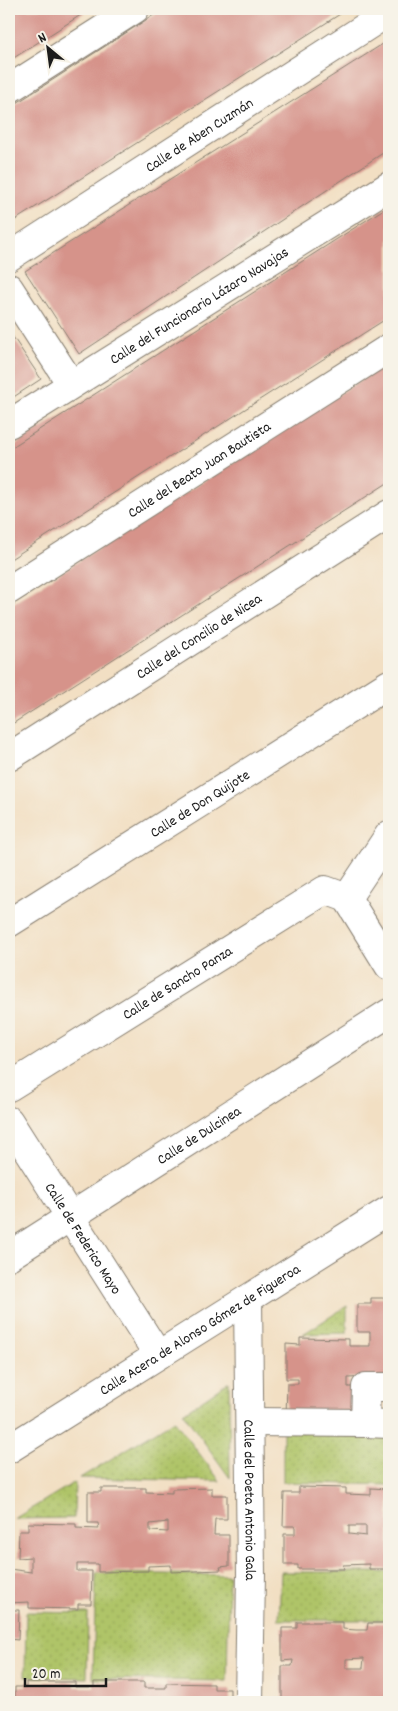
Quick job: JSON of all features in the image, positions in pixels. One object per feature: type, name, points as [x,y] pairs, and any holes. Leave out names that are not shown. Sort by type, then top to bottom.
[{"type":"street","points":[[9,89],[135,9]]},
{"type":"street","name":"Calle de Aben Cuzmán","points":[[9,257],[389,12]]},
{"type":"street","name":"Calle del Funcionario Lázaro Navajas","points":[[9,424],[389,186]]},
{"type":"street","points":[[9,288],[71,384]]},
{"type":"street","name":"Calle del Beato Juan Bautista","points":[[9,590],[389,348]]},
{"type":"street","name":"Calle del Concilio de Nicea","points":[[9,757],[389,514]]},
{"type":"street","name":"Calle de Don Quijote","points":[[9,923],[389,684]]},
{"type":"street","points":[[389,834],[347,898],[389,966]]},
{"type":"street","name":"Calle de Sancho Panza","points":[[9,1087],[325,890],[347,898]]},
{"type":"street","name":"Calle de Dulcinea","points":[[9,1256],[389,1013]]},
{"type":"street","name":"Calle de Federico Mayo","points":[[9,1121],[158,1355]]},
{"type":"street","name":"Calle Acera de Alonso Gómez de Figueroa","points":[[9,1448],[389,1210]]},
{"type":"street","name":"Calle del Poeta Antonio Gala","points":[[248,1299],[251,1583],[249,1702]]},
{"type":"street","points":[[250,1422],[377,1424],[366,1387],[389,1387]]},
{"type":"green space","points":[[347,1306],[347,1333],[303,1334]]},
{"type":"green space","points":[[229,1382],[230,1478],[183,1413]]},
{"type":"green space","points":[[174,1420],[220,1481],[80,1478]]},
{"type":"green space","points":[[389,1428],[389,1485],[283,1482],[283,1429]]},
{"type":"green space","points":[[75,1482],[74,1518],[14,1519]]},
{"type":"green space","points":[[281,1572],[389,1572],[389,1620],[279,1620]]},
{"type":"green space","points":[[96,1573],[229,1575],[227,1681],[93,1679]]},
{"type":"green space","points":[[26,1612],[88,1613],[87,1678],[25,1677]]},
{"type":"building","points":[[9,9],[90,9],[9,61]]},
{"type":"building","points":[[163,9],[348,9],[9,224],[9,108]]},
{"type":"building","points":[[389,40],[389,149],[79,354],[25,271]]},
{"type":"building","points":[[389,207],[389,317],[9,560],[9,449]]},
{"type":"building","points":[[9,331],[41,379],[9,400]]},
{"type":"building","points":[[383,366],[389,366],[389,482],[9,726],[9,606]]},
{"type":"building","points":[[371,1298],[389,1298],[389,1383],[371,1377],[348,1378],[348,1387],[362,1387],[362,1416],[286,1416],[287,1384],[298,1384],[298,1379],[286,1379],[286,1344],[300,1345],[300,1338],[349,1339],[349,1346],[370,1346],[370,1332],[357,1332],[357,1304],[371,1304]]},
{"type":"building","points":[[299,1487],[346,1488],[346,1494],[371,1495],[371,1488],[389,1489],[389,1569],[369,1569],[369,1564],[343,1565],[344,1569],[298,1569],[298,1565],[284,1565],[284,1534],[295,1534],[295,1526],[283,1526],[284,1493],[299,1493]],"holes":[[[349,1526],[366,1526],[366,1536],[349,1534]]]},
{"type":"building","points":[[101,1488],[146,1488],[146,1492],[172,1493],[172,1489],[212,1488],[212,1495],[227,1495],[227,1519],[215,1519],[214,1535],[229,1535],[229,1566],[220,1567],[221,1570],[171,1572],[171,1565],[148,1566],[148,1571],[98,1572],[98,1564],[77,1564],[77,1571],[92,1571],[91,1604],[78,1604],[78,1609],[29,1608],[29,1602],[9,1603],[9,1569],[31,1572],[31,1557],[18,1558],[19,1531],[28,1531],[28,1523],[76,1524],[76,1528],[99,1529],[98,1523],[88,1523],[88,1492],[101,1492]],"holes":[[[168,1522],[168,1532],[150,1531],[150,1524]]]},
{"type":"building","points":[[9,1610],[19,1610],[18,1640],[9,1639]]},
{"type":"building","points":[[297,1622],[343,1622],[343,1629],[356,1630],[367,1630],[368,1623],[389,1623],[389,1702],[296,1702],[297,1700],[282,1700],[282,1666],[292,1666],[293,1660],[282,1661],[282,1628],[297,1628]],"holes":[[[364,1658],[363,1668],[346,1668],[346,1659]]]},
{"type":"building","points":[[26,1682],[75,1682],[75,1687],[94,1687],[94,1682],[144,1682],[144,1688],[166,1688],[166,1683],[214,1684],[214,1689],[230,1689],[230,1702],[15,1702],[15,1687],[26,1687]]}]
